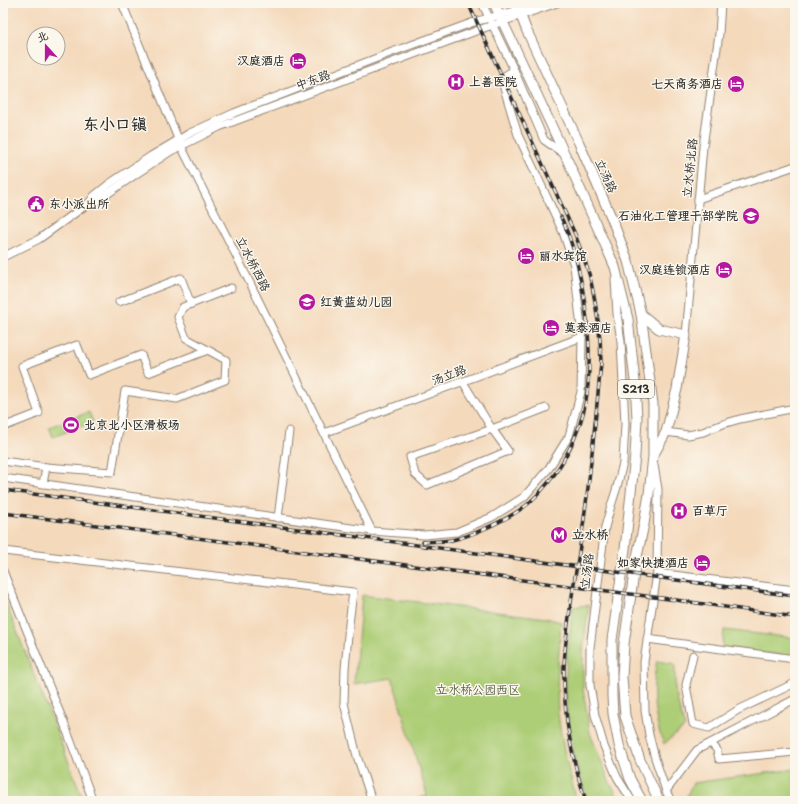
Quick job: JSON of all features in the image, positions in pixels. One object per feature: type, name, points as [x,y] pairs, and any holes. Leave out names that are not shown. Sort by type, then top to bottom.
[{"type":"main road","name":"立汤路","points":[[494,3],[565,155],[615,267],[628,319],[635,381],[635,455],[625,549],[612,640],[612,696],[613,714],[620,745],[630,779],[642,801]]},
{"type":"main road","name":"立汤路","points":[[518,8],[526,29],[579,143],[612,219],[628,261],[641,314],[653,404],[653,456],[649,494],[635,566],[624,644],[622,676],[625,716],[640,760],[659,799]]},
{"type":"main road","points":[[641,314],[659,329],[686,335],[677,389],[666,432],[653,456]]},
{"type":"main road","points":[[630,779],[636,801]]},
{"type":"street","name":"立水桥西路","points":[[122,3],[180,143],[250,281],[372,531]]},
{"type":"street","points":[[482,3],[514,70],[544,140],[565,155]]},
{"type":"street","name":"中东路","points":[[180,143],[238,119],[492,25],[518,8],[538,3]]},
{"type":"street","name":"中东路","points":[[518,8],[557,3]]},
{"type":"street","name":"立水桥北路","points":[[686,335],[703,147],[719,34],[721,3]]},
{"type":"street","name":"中东路","points":[[3,257],[39,239],[90,203],[98,201],[180,143],[190,133],[234,113],[388,54],[489,18],[501,18]]},
{"type":"street","points":[[3,478],[372,531],[424,535],[457,532],[492,517],[524,497],[549,468],[569,436],[581,392],[582,338],[574,265],[563,232],[518,134],[501,78],[514,70]]},
{"type":"street","points":[[698,199],[795,166]]},
{"type":"street","name":"立汤路","points":[[615,267],[617,314],[621,341],[625,424],[623,463],[605,527],[590,648],[590,684],[604,746],[617,777],[632,801]]},
{"type":"street","points":[[118,302],[181,278],[191,304]]},
{"type":"street","points":[[3,461],[46,467],[112,472],[126,392],[177,399],[225,380],[226,360],[186,338],[178,317],[183,307],[231,288]]},
{"type":"street","name":"汤立路","points":[[324,433],[582,338]]},
{"type":"street","points":[[3,427],[40,413],[22,366],[77,345],[89,375],[141,355],[148,373],[208,350]]},
{"type":"street","points":[[463,382],[492,429],[508,451],[427,485],[415,474],[410,457],[492,429],[546,408]]},
{"type":"street","points":[[666,432],[688,434],[703,432],[740,419],[795,408]]},
{"type":"street","points":[[278,518],[289,431]]},
{"type":"street","name":"立汤路","points":[[653,456],[658,489],[657,573],[644,662],[645,711],[655,758],[671,801]]},
{"type":"street","points":[[43,484],[46,467]]},
{"type":"street","points":[[3,551],[353,592],[347,646],[344,703],[357,756],[372,801]]},
{"type":"street","points":[[3,571],[93,801]]},
{"type":"street","points":[[657,573],[795,590]]},
{"type":"street","points":[[647,639],[795,659]]},
{"type":"street","points":[[693,655],[686,685],[693,724],[709,728],[738,710],[795,683]]},
{"type":"street","points":[[666,791],[697,750],[795,699]]},
{"type":"street","points":[[711,743],[717,750],[719,759],[795,752]]},
{"type":"green space","name":"北京北小区滑板场","points":[[89,412],[93,422],[53,437],[49,427]]},
{"type":"green space","name":"立水桥公园西区","points":[[362,595],[546,618],[561,622],[557,702],[558,713],[565,754],[578,801],[410,801],[427,795],[392,678],[354,684]]},
{"type":"green space","points":[[3,596],[84,801],[3,801]]},
{"type":"green space","points":[[589,605],[583,649],[583,689],[590,733],[609,781],[620,801],[588,801],[571,740],[566,693],[568,642],[573,607]]},
{"type":"green space","points":[[724,630],[795,638],[795,657],[722,647]]},
{"type":"green space","points":[[657,661],[675,664],[675,689],[685,727],[664,744],[657,724],[654,703],[654,682]]},
{"type":"green space","points":[[795,769],[795,801],[690,801],[687,795],[693,783]]},
{"type":"railway","points":[[468,3],[575,234],[590,277],[596,309],[601,363],[592,455],[567,628],[564,667],[565,701],[569,735],[576,768],[586,801]]},
{"type":"railway","points":[[423,542],[448,541],[466,536],[496,524],[519,511],[539,494],[548,483],[570,448],[584,410],[588,388],[589,342],[581,280],[575,254],[561,217]]},
{"type":"railway","points":[[3,490],[795,596]]},
{"type":"railway","points":[[3,513],[669,599],[795,617]]},
{"type":"place","name":"汉庭酒店","points":[[298,61]]},
{"type":"place","name":"上善医院","points":[[456,82]]},
{"type":"place","name":"七天商务酒店","points":[[736,84]]},
{"type":"place","name":"东小派出所","points":[[36,204]]},
{"type":"place","name":"石油化工管理干部学院","points":[[751,216]]},
{"type":"place","name":"丽水宾馆","points":[[526,256]]},
{"type":"place","name":"汉庭连锁酒店","points":[[724,270]]},
{"type":"place","name":"红黄蓝幼儿园","points":[[307,302]]},
{"type":"place","name":"莫泰酒店","points":[[551,328]]},
{"type":"place","name":"北京北小区滑板场","points":[[71,425]]},
{"type":"place","name":"百草厅","points":[[679,511]]},
{"type":"place","name":"立水桥","points":[[559,535]]},
{"type":"place","name":"如家快捷酒店","points":[[702,563]]},
{"type":"district","name":"东小口镇","points":[[115,124]]}]
